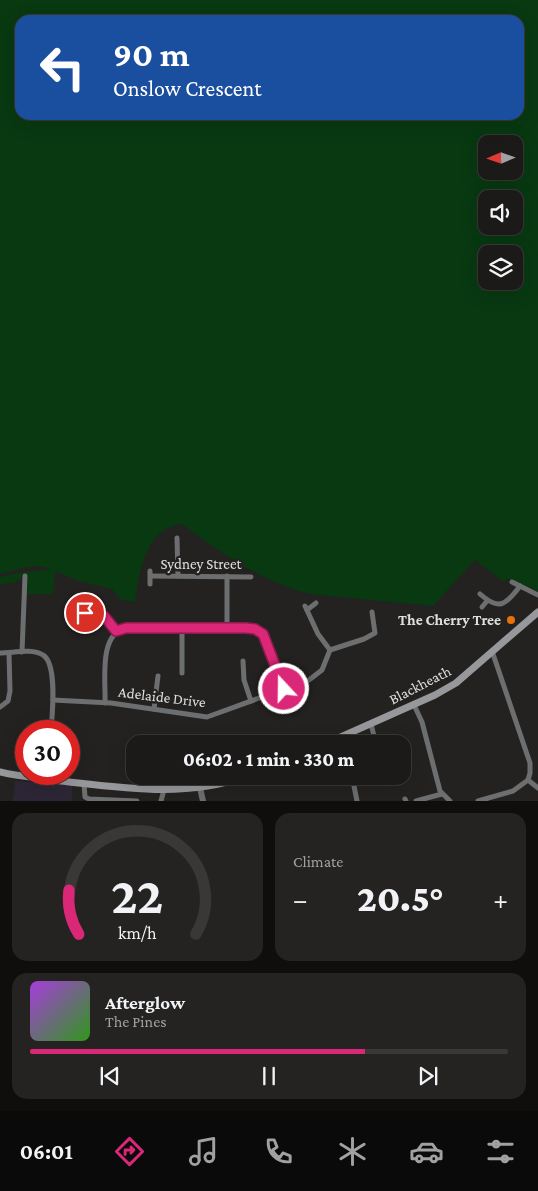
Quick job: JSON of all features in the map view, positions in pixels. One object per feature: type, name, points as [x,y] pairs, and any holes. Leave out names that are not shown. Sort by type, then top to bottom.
[{"type":"main road","name":"Blackheath","points":[[349,735],[456,683],[538,612]]},
{"type":"main road","points":[[0,772],[15,774]]},
{"type":"main road","points":[[80,783],[164,790],[200,788],[212,785]]},
{"type":"street","points":[[178,576],[177,540],[184,542]]},
{"type":"street","name":"Sydney Street","points":[[150,584],[150,574],[251,577]]},
{"type":"street","points":[[227,576],[227,627]]},
{"type":"street","points":[[22,652],[23,580]]},
{"type":"street","points":[[512,582],[538,594]]},
{"type":"street","points":[[480,594],[487,601],[496,605],[506,603],[520,586]]},
{"type":"street","points":[[482,607],[487,601]]},
{"type":"street","points":[[316,603],[306,608],[318,634],[330,650],[364,639],[375,632],[372,616]]},
{"type":"street","points":[[85,607],[85,613]]},
{"type":"street","points":[[76,614],[85,613],[104,616],[116,631]]},
{"type":"street","points":[[105,703],[108,642],[116,631],[126,628],[251,628],[263,634],[284,689]]},
{"type":"street","points":[[182,628],[182,674]]},
{"type":"street","name":"Adelaide Drive","points":[[53,700],[105,703],[207,717],[310,680],[322,670],[330,650]]},
{"type":"street","points":[[478,801],[513,791],[528,780],[530,763],[492,651]]},
{"type":"street","points":[[0,653],[22,652],[41,654],[46,658],[52,672],[52,720]]},
{"type":"street","points":[[0,707],[8,701],[10,691],[8,653]]},
{"type":"street","points":[[174,659],[182,659]]},
{"type":"street","points":[[243,661],[244,680],[251,701]]},
{"type":"street","points":[[154,709],[156,678]]},
{"type":"street","points":[[414,705],[422,722],[442,794],[450,801]]},
{"type":"street","points":[[370,724],[373,735]]},
{"type":"street","points":[[528,780],[538,788]]},
{"type":"street","points":[[84,784],[85,797],[89,799],[137,801]]},
{"type":"street","points":[[354,785],[357,801]]},
{"type":"street","points":[[200,788],[203,801]]},
{"type":"street","points":[[161,801],[164,790]]},
{"type":"street","points":[[416,801],[442,794]]},
{"type":"shaded area","points":[[15,781],[15,785],[72,785],[72,801],[13,801]]},
{"type":"green space","points":[[0,0],[538,0],[538,592],[533,588],[507,578],[504,582],[475,560],[433,606],[310,594],[293,589],[259,574],[211,545],[182,524],[170,527],[152,543],[142,565],[135,602],[121,600],[112,589],[76,580],[55,571],[53,594],[27,594],[28,574],[13,583],[0,584],[0,577],[24,572],[51,570],[40,566],[0,574]]},
{"type":"place","name":"The Cherry Tree","points":[[511,620]]},
{"type":"route","points":[[85,613],[104,616],[116,631],[126,628],[159,627],[255,629],[263,634],[284,689]]}]
